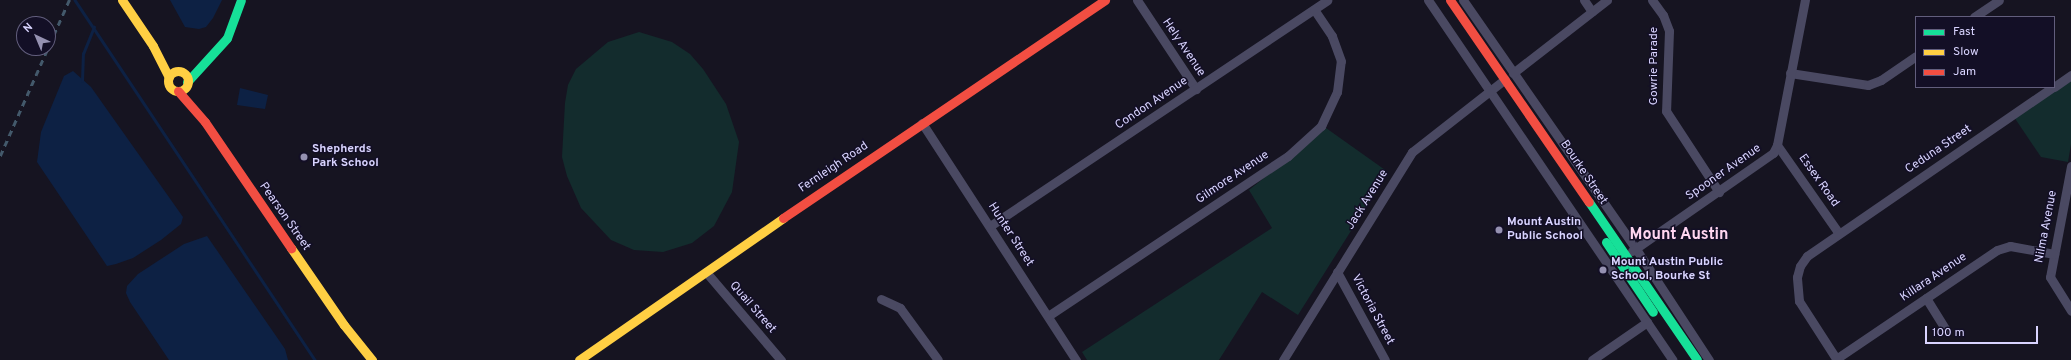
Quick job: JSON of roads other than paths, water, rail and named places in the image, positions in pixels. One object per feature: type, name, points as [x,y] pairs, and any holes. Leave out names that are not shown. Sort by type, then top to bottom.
[{"type":"main road","name":"Pearson Street","points":[[122,0],[153,46],[169,77],[171,88],[184,86]]},
{"type":"main road","points":[[184,86],[213,55],[232,27],[241,0]]},
{"type":"main road","name":"Fernleigh Road","points":[[580,360],[922,123],[1104,0]]},
{"type":"main road","name":"Bourke Street","points":[[1440,0],[1501,82],[1622,258],[1697,360]]},
{"type":"main road","name":"Bourke Street","points":[[1450,0],[1501,82]]},
{"type":"main road","name":"Pearson Street","points":[[153,46],[180,72],[184,86],[205,122],[344,325],[365,360]]},
{"type":"main road","points":[[169,77],[213,55]]},
{"type":"main road","name":"Bourke Street","points":[[1622,258],[1686,360]]},
{"type":"main road","name":"Pearson Street","points":[[344,325],[372,360]]},
{"type":"street","name":"Hely Avenue","points":[[1137,0],[1196,89]]},
{"type":"street","name":"Condon Avenue","points":[[990,226],[1327,0]]},
{"type":"street","points":[[1428,0],[1673,360]]},
{"type":"street","name":"Bourke Street","points":[[1463,0],[1636,249],[1709,360]]},
{"type":"street","points":[[1584,0],[1592,12]]},
{"type":"street","points":[[1513,73],[1607,0]]},
{"type":"street","name":"Gowrie Parade","points":[[1652,0],[1663,14],[1669,31],[1666,110],[1719,192]]},
{"type":"street","name":"Spooner Avenue","points":[[1622,258],[1766,160],[1777,144],[1805,0]]},
{"type":"street","points":[[1975,16],[1999,0]]},
{"type":"street","name":"Gilmore Avenue","points":[[1048,316],[1288,156],[1321,126],[1337,92],[1341,61],[1332,36],[1314,9]]},
{"type":"street","points":[[1790,73],[1868,85],[1882,80],[1915,57]]},
{"type":"street","name":"Ceduna Street","points":[[2055,86],[2071,75]]},
{"type":"street","name":"Jack Avenue","points":[[1283,360],[1412,152],[1501,82]]},
{"type":"street","name":"Ceduna Street","points":[[1837,359],[1805,313],[1797,289],[1800,266],[1807,256],[1838,232],[2053,88]]},
{"type":"street","name":"Hunter Street","points":[[922,123],[1076,360]]},
{"type":"street","name":"Essex Road","points":[[1777,144],[1838,232]]},
{"type":"street","name":"Nilma Avenue","points":[[2071,166],[2050,277],[2071,311]]},
{"type":"street","name":"Killara Avenue","points":[[1837,359],[2003,247],[2017,246],[2054,254]]},
{"type":"street","name":"Quail Street","points":[[706,272],[781,360]]},
{"type":"street","name":"Victoria Street","points":[[1337,272],[1385,360]]},
{"type":"street","points":[[1926,298],[1947,331]]},
{"type":"street","points":[[881,299],[900,308],[938,360]]},
{"type":"street","points":[[1592,360],[1647,322]]},
{"type":"water","points":[[170,0],[222,0],[213,18],[206,27],[199,29],[185,27]]},
{"type":"water","points":[[73,71],[91,87],[183,217],[181,224],[161,240],[133,258],[107,266],[37,162],[41,132],[64,76]]},
{"type":"water","points":[[240,88],[268,95],[265,109],[237,105]]},
{"type":"water","points":[[207,236],[285,349],[288,360],[169,360],[130,302],[126,293],[127,286],[138,274],[184,244]]},
{"type":"waterway","points":[[75,0],[315,360]]},
{"type":"waterway","points":[[82,81],[83,54],[94,27]]},
{"type":"railway","points":[[0,156],[69,0]]},
{"type":"place","name":"Shepherds Park School","points":[[304,157]]},
{"type":"place","name":"Mount Austin Public School","points":[[1499,230]]},
{"type":"place","name":"Mount Austin Public School, Bourke St","points":[[1603,270]]},
{"type":"district","name":"Mount Austin","points":[[1679,235]]}]
